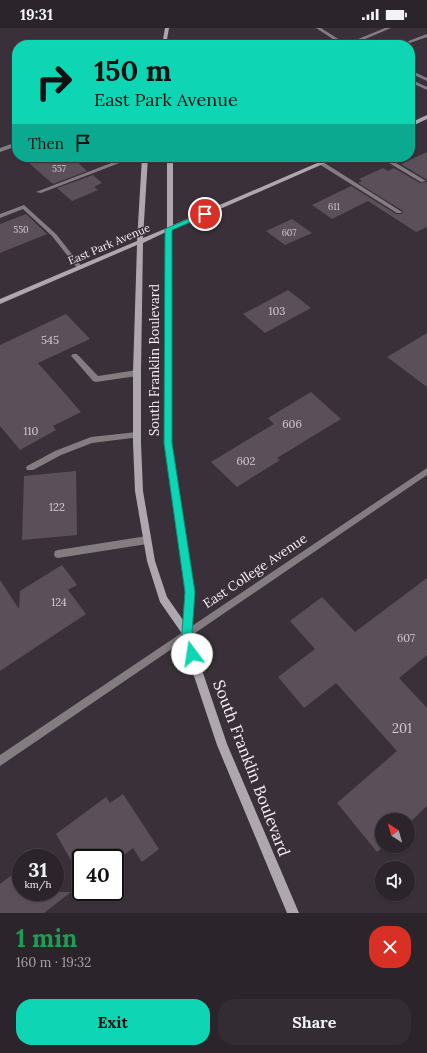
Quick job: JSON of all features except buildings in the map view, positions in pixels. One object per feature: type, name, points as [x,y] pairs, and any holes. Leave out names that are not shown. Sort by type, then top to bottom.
[{"type":"street","points":[[165,40],[167,28]]},
{"type":"street","points":[[318,28],[338,40]]},
{"type":"street","points":[[359,40],[389,28]]},
{"type":"street","points":[[414,40],[427,35]]},
{"type":"street","points":[[415,74],[427,80]]},
{"type":"street","points":[[415,83],[427,89]]},
{"type":"street","points":[[415,123],[427,118]]},
{"type":"street","points":[[0,150],[12,146]]},
{"type":"street","points":[[39,192],[120,162]]},
{"type":"street","name":"South Franklin Boulevard","points":[[145,162],[140,242],[137,373],[137,435],[140,491],[151,561],[163,599],[187,633]]},
{"type":"street","name":"South Franklin Boulevard","points":[[170,162],[168,443],[190,592],[187,633],[195,664],[222,745],[293,913]]},
{"type":"street","points":[[391,162],[423,181]]},
{"type":"street","points":[[321,163],[399,212]]},
{"type":"street","name":"East Park Avenue","points":[[0,302],[321,163]]},
{"type":"street","points":[[0,216],[24,207],[54,235],[80,268]]},
{"type":"street","points":[[75,356],[96,379],[137,373]]},
{"type":"street","points":[[30,468],[58,453],[91,440],[137,435]]},
{"type":"street","name":"East College Avenue","points":[[0,761],[427,470]]},
{"type":"street","points":[[58,554],[147,540]]},
{"type":"route","points":[[192,654],[187,633],[190,592],[168,443],[169,229],[205,214]]}]
